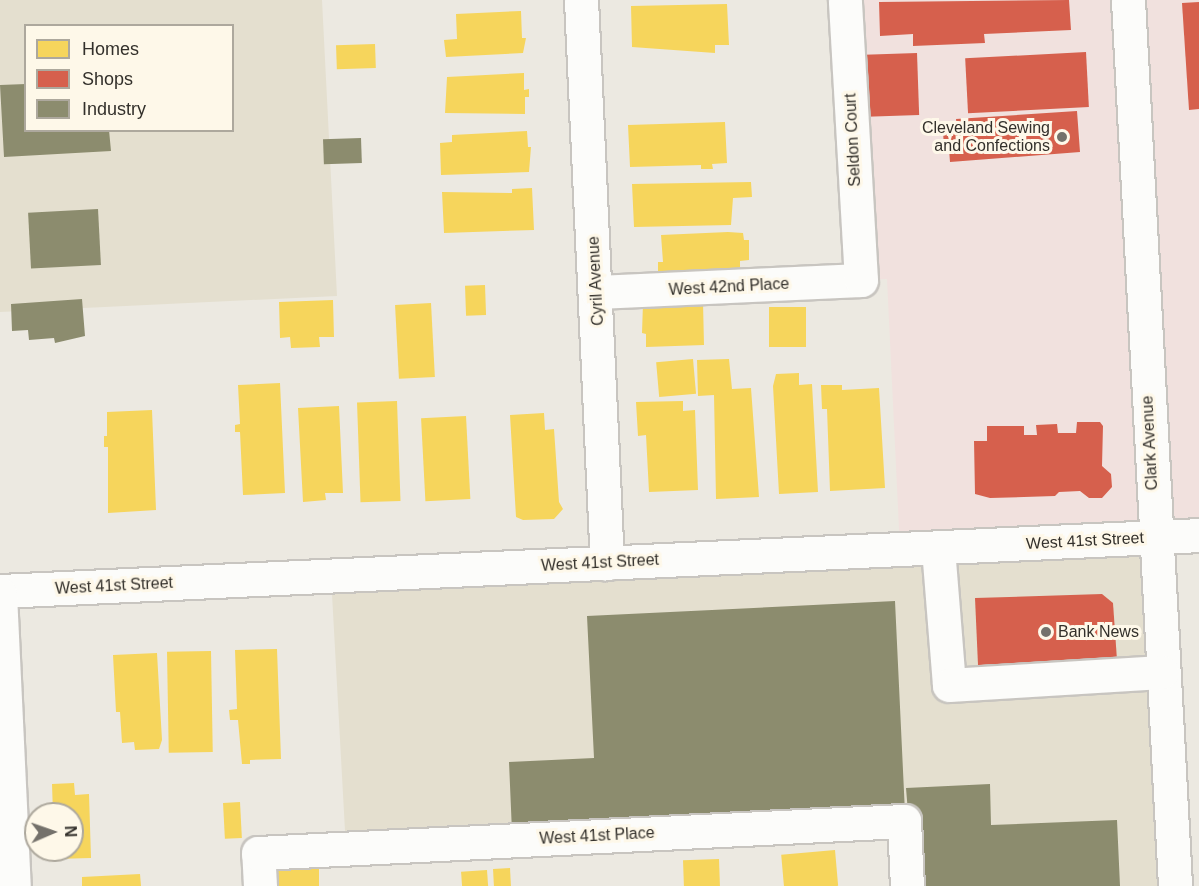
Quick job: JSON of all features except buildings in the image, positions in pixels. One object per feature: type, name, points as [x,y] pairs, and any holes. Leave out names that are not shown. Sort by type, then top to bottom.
[{"type":"street","name":"Cyril Avenue","points":[[581,0],[597,292],[607,563]]},
{"type":"street","name":"Seldon Court","points":[[844,0],[861,280]]},
{"type":"street","name":"Clark Avenue","points":[[1128,0],[1175,886]]},
{"type":"street","name":"West 42nd Place","points":[[597,292],[861,280]]},
{"type":"street","name":"West 41st Street","points":[[0,592],[1199,535]]},
{"type":"street","points":[[938,548],[949,685],[1162,672]]},
{"type":"street","points":[[0,592],[14,886]]},
{"type":"street","name":"West 41st Place","points":[[260,886],[258,853],[904,821],[907,886]]},
{"type":"shaded area","points":[[0,0],[322,0],[337,296],[0,312]]},
{"type":"shaded area","points":[[845,0],[1199,0],[1199,535],[900,549],[887,279],[861,280]]},
{"type":"shaded area","points":[[1155,538],[1175,886],[907,886],[904,821],[346,849],[331,576]]},
{"type":"place","name":"Cleveland Sewing and Confections","points":[[1062,137]]},
{"type":"place","name":"Bank News","points":[[1046,632]]}]
